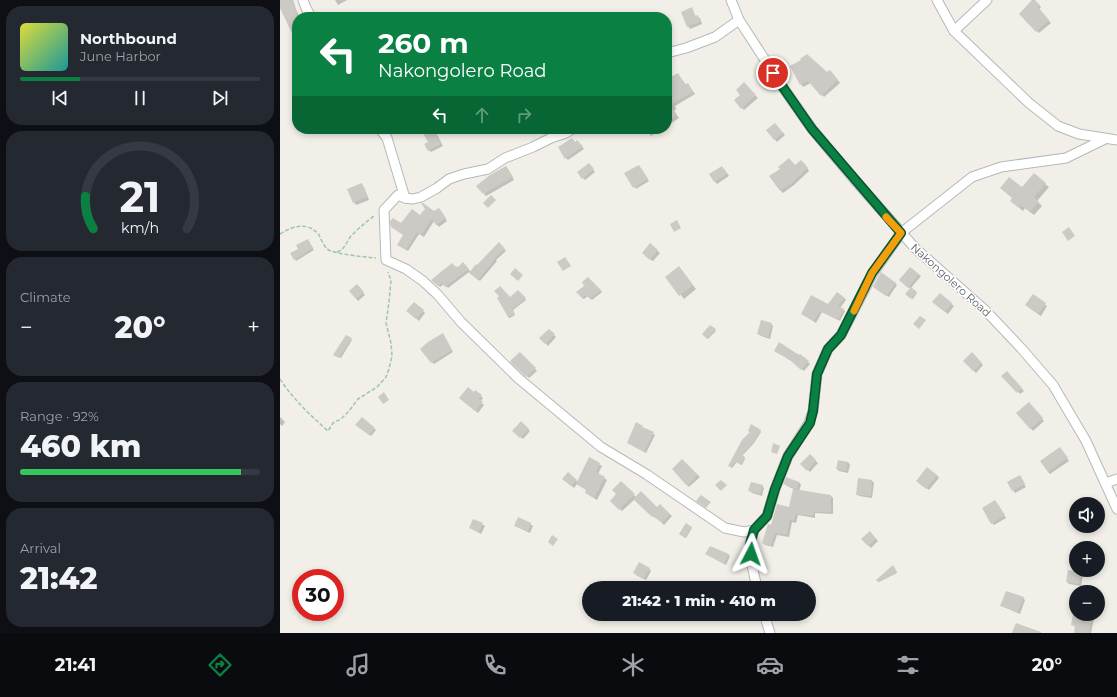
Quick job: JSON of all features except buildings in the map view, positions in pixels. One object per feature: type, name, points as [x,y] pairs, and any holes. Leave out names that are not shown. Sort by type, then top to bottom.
[{"type":"street","points":[[303,0],[309,12]]},
{"type":"street","name":"Nakongolero Road","points":[[731,0],[739,20],[812,129],[915,248],[985,310],[1053,385],[1086,441],[1117,509]]},
{"type":"street","points":[[937,0],[954,31],[1029,103],[1058,126],[1079,134],[1117,140]]},
{"type":"street","points":[[954,31],[987,0]]},
{"type":"street","points":[[672,52],[715,37],[739,20]]},
{"type":"street","points":[[384,134],[387,138],[405,198]]},
{"type":"street","points":[[563,134],[505,158],[488,169],[449,179],[438,188],[421,197],[413,199],[398,195],[384,210],[386,260],[406,269],[423,281],[438,295],[461,322],[518,378],[601,447],[646,474],[726,528],[744,532],[754,530]]},
{"type":"street","points":[[755,581],[750,544],[754,530],[767,516],[775,489],[788,456],[810,423],[813,411],[817,374],[828,349],[841,335],[872,273],[901,233],[972,177],[1001,167],[1066,158],[1106,139]]},
{"type":"street","points":[[1106,483],[1117,479]]},
{"type":"street","points":[[766,621],[770,633]]},
{"type":"path","points":[[336,252],[342,250],[350,237],[366,222],[384,210]]},
{"type":"path","points":[[280,234],[298,225],[308,227],[317,233],[327,249],[336,252],[386,260],[391,280],[386,323],[391,343],[392,356],[386,377],[377,387],[358,399],[341,419],[333,423],[328,431],[304,410],[280,379]]},
{"type":"slow traffic","points":[[854,311],[872,273],[901,233],[886,217]]},
{"type":"route","points":[[751,554],[750,544],[754,530],[767,516],[775,489],[788,456],[810,423],[813,411],[817,374],[828,349],[841,335],[872,273],[901,233],[812,129],[773,73]]}]
